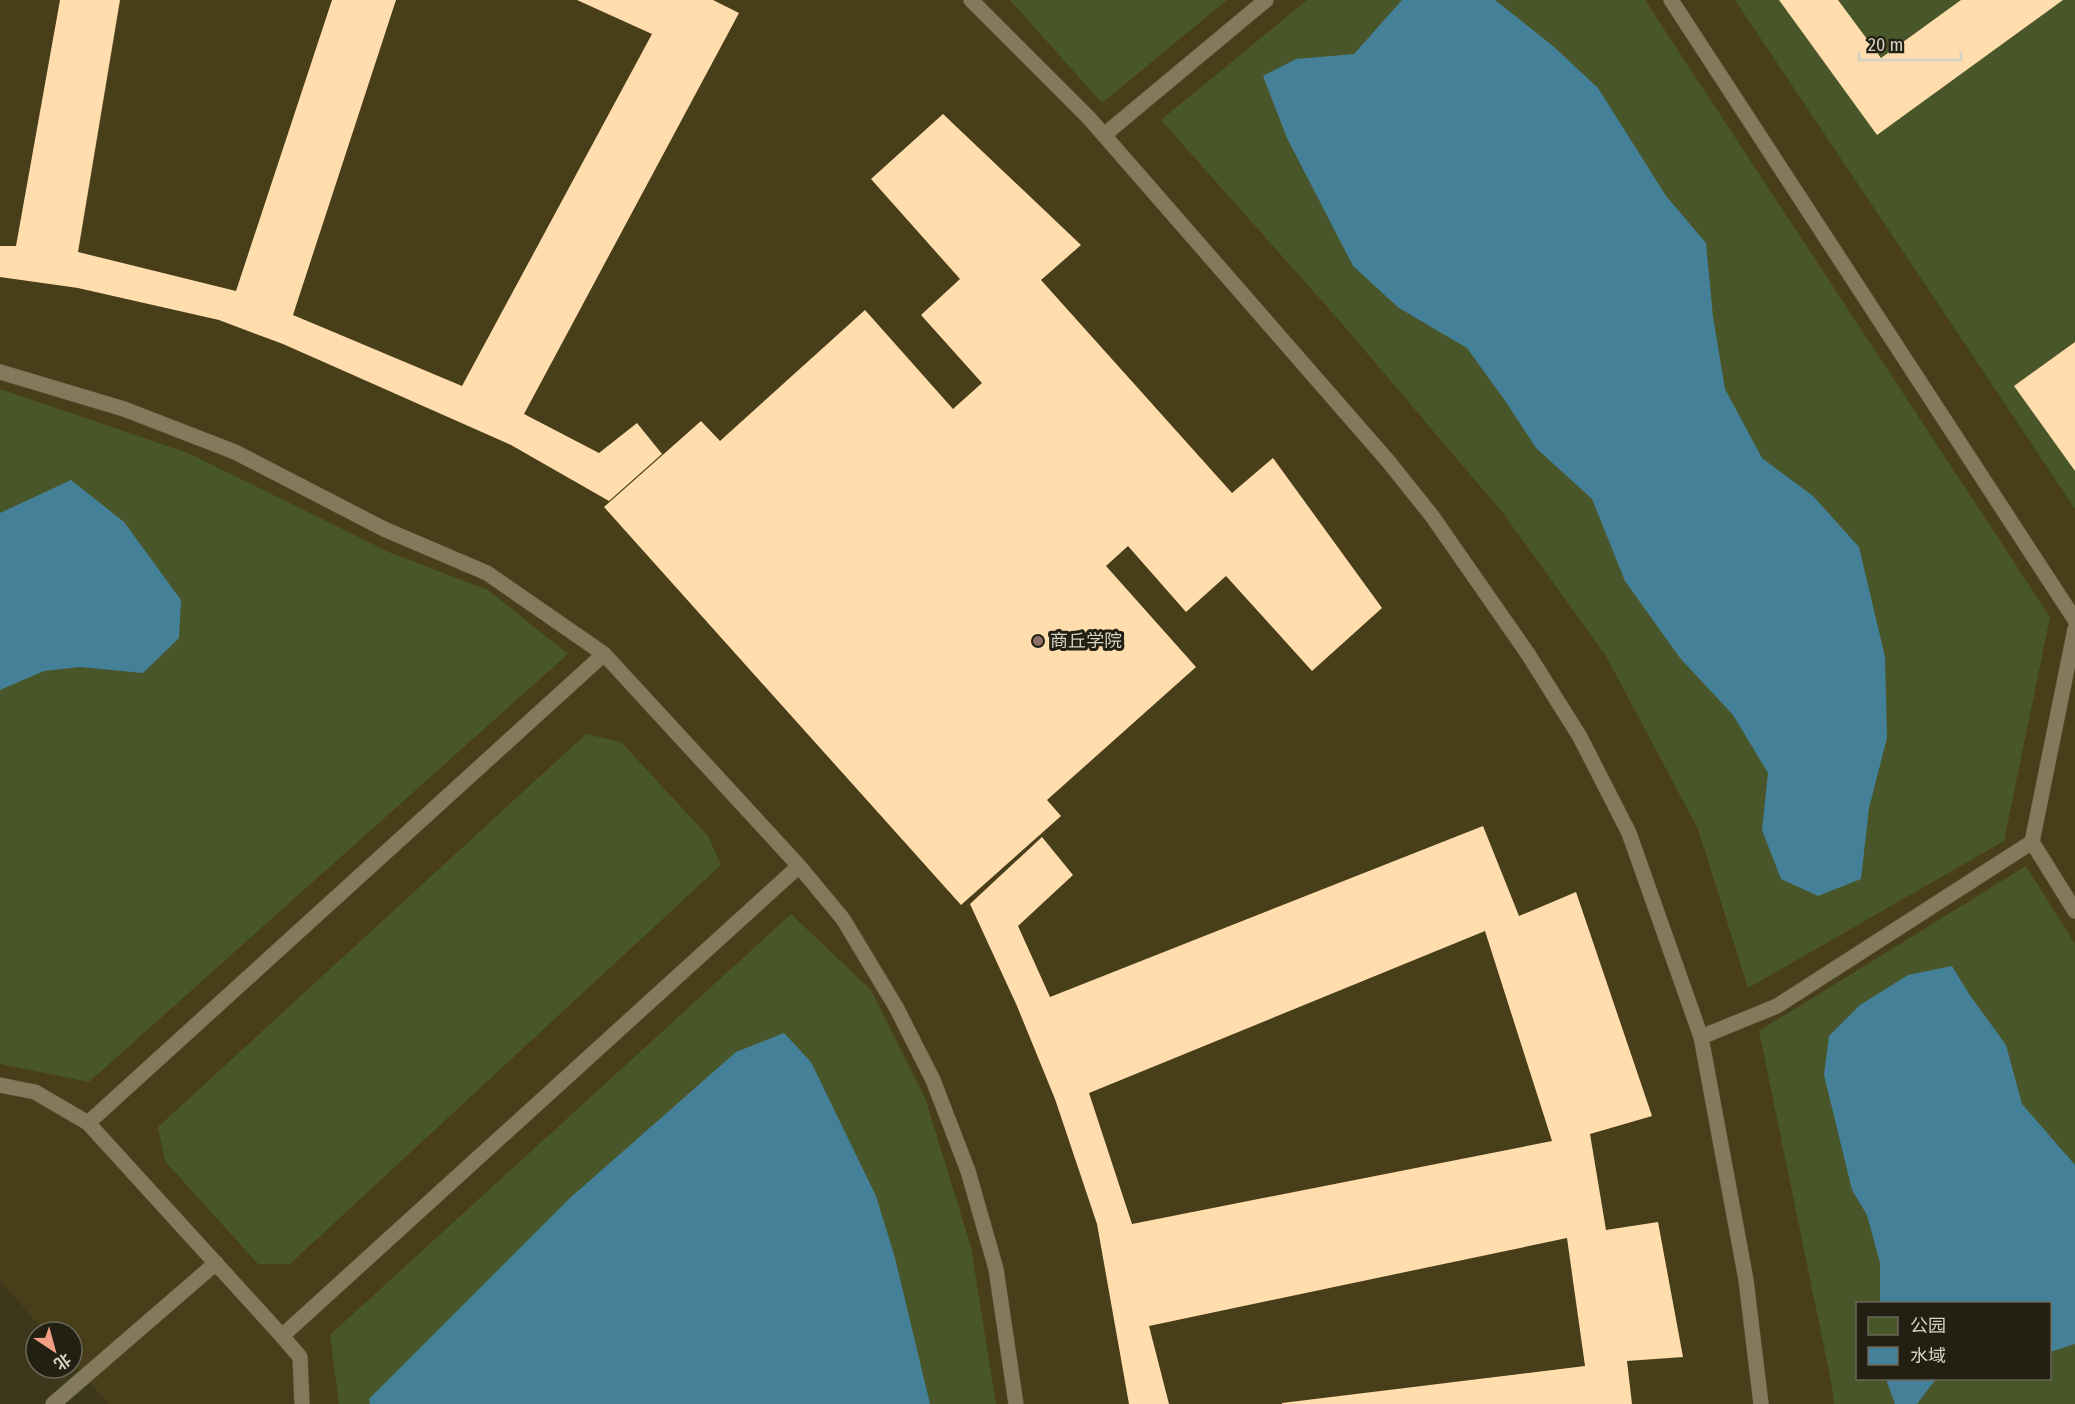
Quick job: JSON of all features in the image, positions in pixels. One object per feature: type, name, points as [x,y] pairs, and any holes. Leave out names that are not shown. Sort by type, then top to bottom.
[{"type":"lane","points":[[971,0],[1017,44],[1104,135],[1388,461],[1432,516],[1528,654],[1580,737],[1629,833],[1701,1037],[1746,1280],[1761,1404]]},
{"type":"lane","points":[[1104,135],[1266,0]]},
{"type":"lane","points":[[1671,0],[2075,620]]},
{"type":"lane","points":[[0,372],[124,409],[236,452],[384,529],[487,573],[604,654],[799,866],[843,919],[896,1007],[933,1080],[968,1171],[996,1269],[1016,1404]]},
{"type":"lane","points":[[2075,629],[2032,842],[2075,911]]},
{"type":"lane","points":[[88,1123],[604,654]]},
{"type":"lane","points":[[1701,1037],[1777,1006],[2032,842]]},
{"type":"lane","points":[[282,1336],[799,866]]},
{"type":"lane","points":[[0,1085],[35,1092],[88,1123],[300,1357],[302,1404]]},
{"type":"lane","points":[[53,1404],[216,1263]]},
{"type":"shaded area","name":"商丘学院","points":[[0,0],[2075,0],[2075,1404],[109,1404],[84,1376],[84,1320],[34,1320],[0,1281]]},
{"type":"green space","points":[[1010,0],[1227,0],[1102,103]]},
{"type":"green space","points":[[1307,0],[1645,0],[2050,617],[2004,841],[1748,988],[1698,829],[1606,656],[1503,513],[1338,319],[1161,120]]},
{"type":"green space","points":[[1735,0],[2075,0],[2075,509]]},
{"type":"green space","points":[[0,389],[188,453],[391,553],[488,590],[568,654],[89,1082],[0,1064]]},
{"type":"green space","points":[[586,734],[621,742],[708,836],[721,865],[290,1264],[258,1264],[165,1161],[158,1127]]},
{"type":"green space","points":[[2026,866],[2075,944],[2075,1404],[1834,1404],[1759,1031]]},
{"type":"green space","points":[[791,914],[871,990],[925,1098],[971,1247],[996,1404],[339,1404],[330,1335]]},
{"type":"water","points":[[1402,0],[1495,0],[1553,46],[1598,88],[1666,196],[1706,243],[1713,317],[1725,389],[1762,458],[1813,496],[1859,547],[1885,657],[1887,738],[1869,808],[1861,879],[1818,896],[1781,879],[1762,830],[1768,773],[1733,715],[1680,658],[1625,581],[1592,499],[1536,448],[1467,348],[1399,308],[1353,266],[1287,138],[1263,76],[1296,59],[1354,54]]},
{"type":"water","points":[[71,480],[124,522],[181,600],[179,638],[143,673],[80,667],[44,671],[0,690],[0,513]]},
{"type":"water","points":[[1952,966],[2006,1045],[2022,1104],[2075,1165],[2075,1344],[2051,1352],[2051,1302],[1880,1302],[1880,1263],[1867,1215],[1852,1190],[1824,1075],[1829,1036],[1860,1005],[1908,975]]},
{"type":"water","points":[[784,1033],[811,1062],[876,1196],[895,1258],[930,1404],[370,1404],[369,1399],[570,1198],[736,1052]]},
{"type":"water","points":[[1887,1380],[1935,1380],[1917,1404],[1895,1404]]},
{"type":"building","points":[[60,0],[120,0],[78,252],[236,291],[332,0],[396,0],[293,315],[462,386],[652,34],[577,0],[713,0],[739,13],[524,414],[599,453],[637,423],[662,454],[609,501],[511,445],[283,344],[219,320],[78,288],[0,277],[0,246],[16,246]]},
{"type":"building","points":[[1779,0],[1838,0],[1881,58],[1961,0],[2063,0],[1877,135]]},
{"type":"building","points":[[943,114],[1081,245],[1041,280],[1232,493],[1273,458],[1382,608],[1312,671],[1226,576],[1186,612],[1128,546],[1106,566],[1196,667],[1047,800],[1061,816],[961,905],[604,507],[701,421],[720,441],[865,310],[953,409],[982,383],[921,315],[960,279],[871,179]]},
{"type":"building","points":[[2075,342],[2075,471],[2014,386]]},
{"type":"building","points":[[1483,826],[1519,916],[1576,892],[1652,1116],[1590,1134],[1606,1230],[1658,1222],[1683,1357],[1627,1361],[1632,1404],[1282,1404],[1585,1366],[1567,1238],[1149,1326],[1169,1404],[1129,1404],[1097,1224],[1055,1099],[1017,1006],[970,904],[1042,837],[1073,875],[1018,926],[1050,997]],"holes":[[[1485,931],[1552,1141],[1132,1224],[1089,1093]]]},
{"type":"place","name":"商丘学院","points":[[1038,641]]}]
